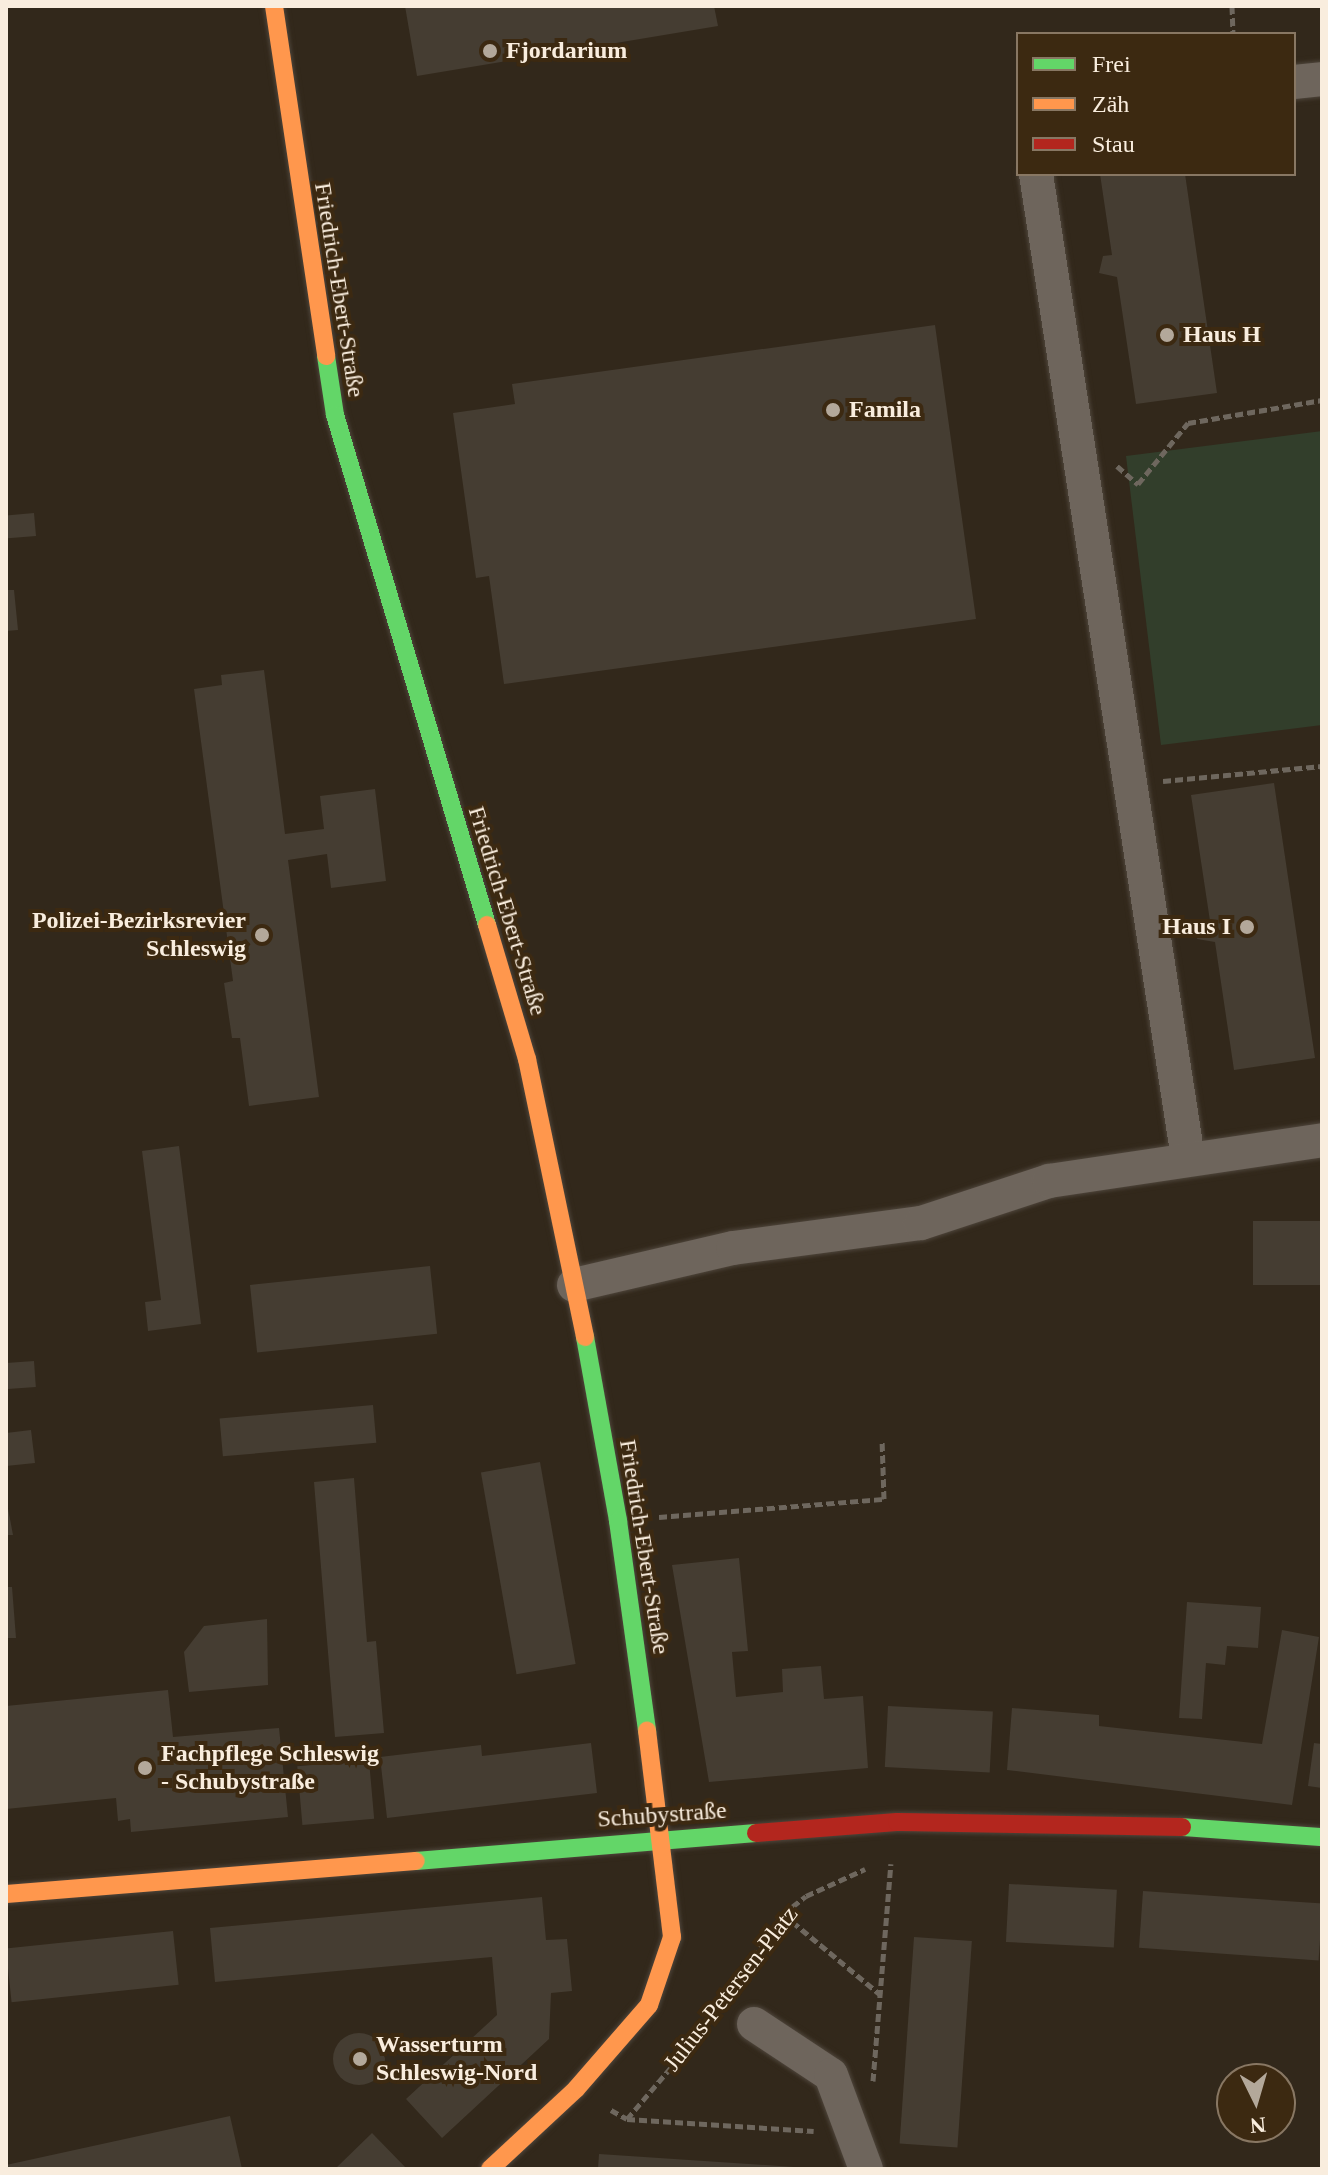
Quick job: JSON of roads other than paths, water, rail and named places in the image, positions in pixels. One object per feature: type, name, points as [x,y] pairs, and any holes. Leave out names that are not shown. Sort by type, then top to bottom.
[{"type":"street","name":"Friedrich-Ebert-Straße","points":[[274,6],[335,415],[527,1059],[574,1285],[618,1521],[662,1838],[672,1937],[649,2005],[576,2089],[490,2169]]},
{"type":"street","points":[[1296,82],[1322,79]]},
{"type":"street","points":[[1036,176],[1134,784],[1188,1158]]},
{"type":"street","points":[[574,1285],[733,1248],[921,1223],[1049,1181],[1322,1140]]},
{"type":"street","name":"Schubystraße","points":[[6,1894],[662,1838],[897,1822],[1125,1823],[1322,1837]]},
{"type":"street","name":"Julius-Petersen-Platz","points":[[754,2024],[831,2075],[866,2169]]},
{"type":"place","name":"Fjordarium","points":[[490,51]]},
{"type":"place","name":"Haus H","points":[[1167,335]]},
{"type":"place","name":"Famila","points":[[833,410]]},
{"type":"place","name":"Haus I","points":[[1247,927]]},
{"type":"place","name":"Polizei-Bezirksrevier Schleswig","points":[[262,935]]},
{"type":"place","name":"Fachpflege Schleswig - Schubystraße","points":[[145,1768]]},
{"type":"place","name":"Wasserturm Schleswig-Nord","points":[[360,2059]]}]
